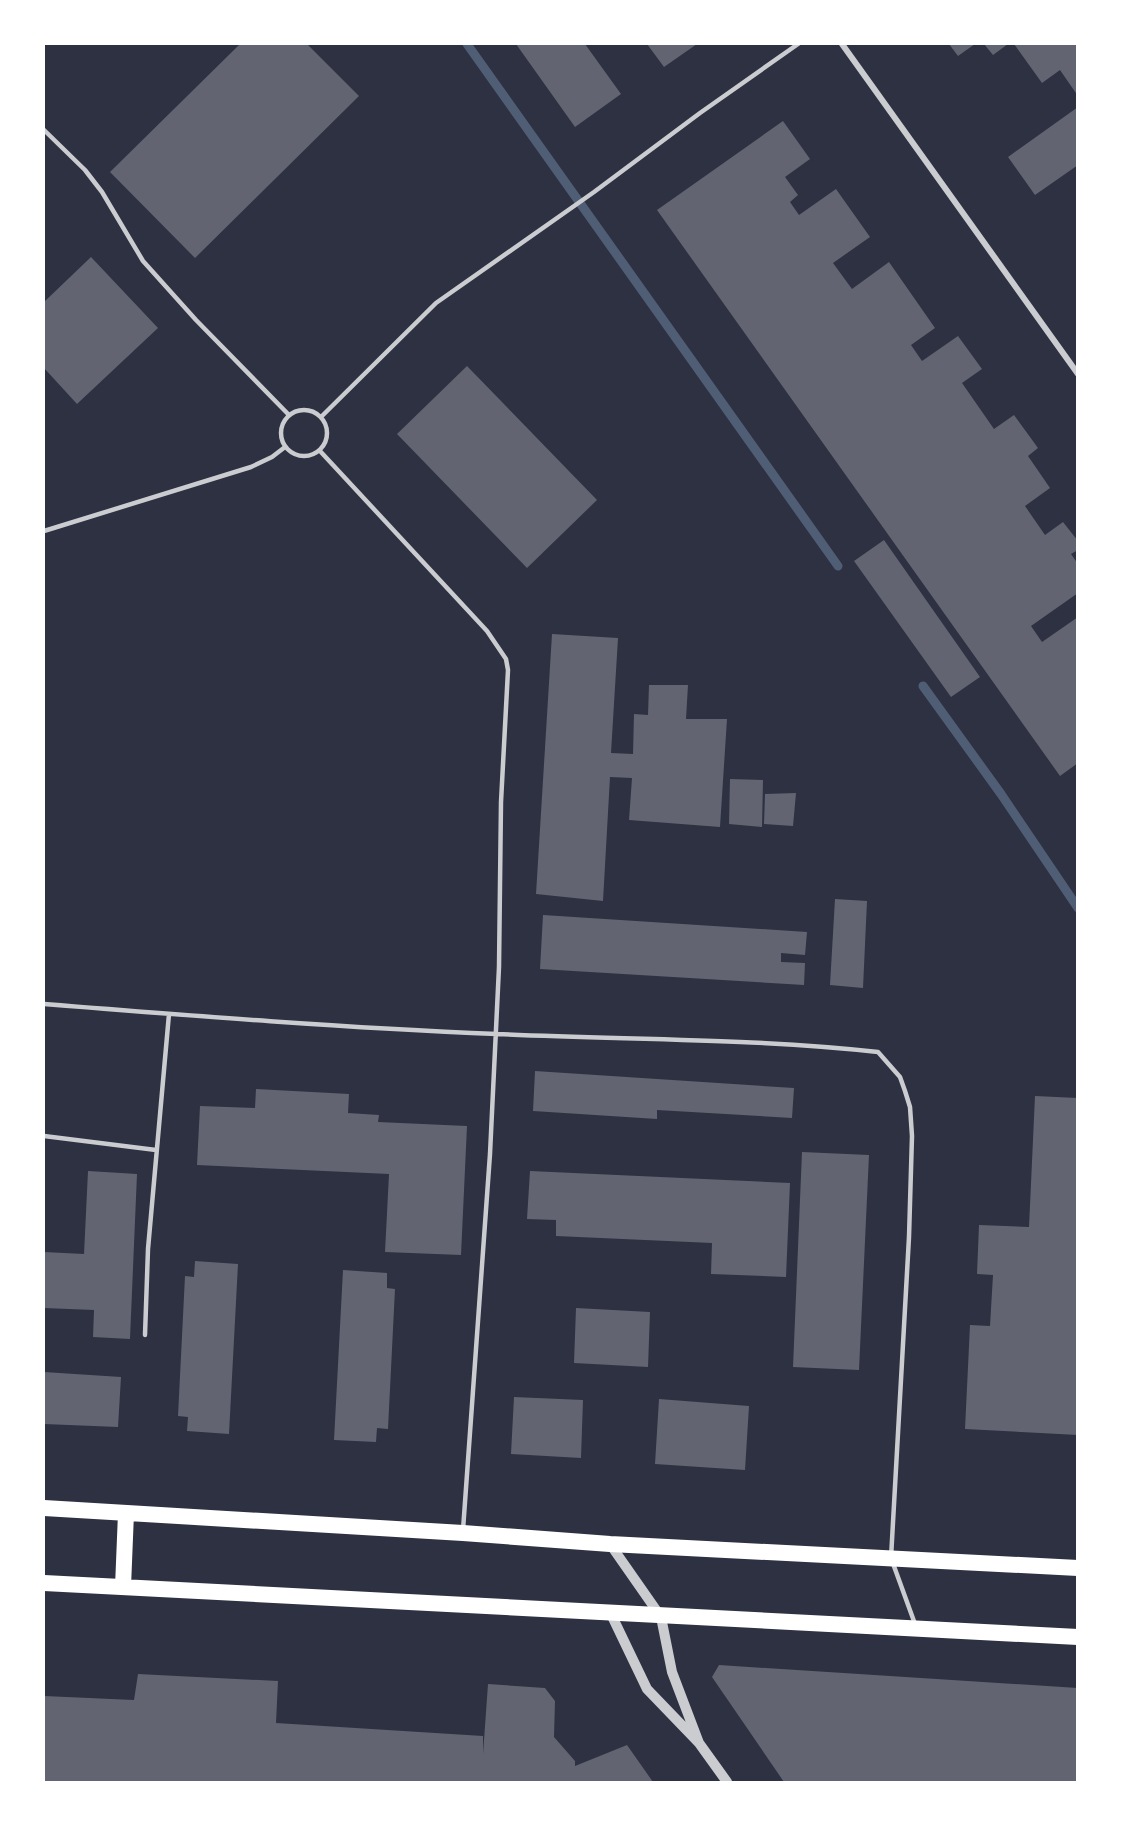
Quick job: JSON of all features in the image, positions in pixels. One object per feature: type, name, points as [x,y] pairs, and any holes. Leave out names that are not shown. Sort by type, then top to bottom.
[{"type":"highway","points":[[44,1508],[610,1544],[1077,1568]]},
{"type":"highway","points":[[123,1587],[126,1513]]},
{"type":"highway","points":[[44,1583],[1077,1637]]},
{"type":"street","points":[[842,44],[1077,374]]},
{"type":"street","points":[[610,1544],[661,1617],[672,1672],[699,1743]]},
{"type":"street","points":[[611,1614],[647,1689],[699,1743],[728,1782]]},
{"type":"lane","points":[[321,417],[436,303],[798,44]]},
{"type":"lane","points":[[44,130],[85,170],[102,192],[143,261],[196,320],[289,415]]},
{"type":"lane","points":[[299,410],[307,410],[321,417],[327,426],[327,434],[326,442],[320,451],[313,455],[298,456],[285,447],[281,432],[282,424],[289,415],[299,410]]},
{"type":"lane","points":[[44,531],[251,467],[272,458],[285,447]]},
{"type":"lane","points":[[320,451],[487,631],[507,659],[508,690],[501,802],[495,1034],[480,1316],[463,1533]]},
{"type":"lane","points":[[44,1004],[495,1034],[838,1048],[878,1052],[900,1077],[910,1107],[912,1136],[908,1260],[891,1557],[917,1629]]},
{"type":"lane","points":[[146,1335],[148,1249],[169,1014]]},
{"type":"lane","points":[[44,1136],[156,1150]]},
{"type":"building","points":[[240,44],[307,44],[359,96],[195,258],[110,172]]},
{"type":"building","points":[[516,44],[585,44],[621,94],[575,127]]},
{"type":"building","points":[[647,44],[697,44],[664,67]]},
{"type":"building","points":[[949,44],[975,44],[958,56]]},
{"type":"building","points":[[984,44],[1008,44],[993,55]]},
{"type":"building","points":[[1014,44],[1078,44],[1078,96],[1060,70],[1042,83]]},
{"type":"building","points":[[1078,107],[1078,165],[1035,195],[1008,157]]},
{"type":"building","points":[[783,121],[810,159],[785,177],[798,195],[790,202],[799,215],[836,189],[870,237],[833,263],[852,289],[889,262],[935,328],[911,345],[922,361],[958,336],[982,369],[962,383],[994,429],[1014,415],[1038,448],[1028,456],[1050,488],[1025,506],[1045,535],[1063,522],[1078,541],[1078,550],[1071,554],[1078,564],[1078,593],[1031,626],[1042,642],[1078,617],[1078,763],[1060,776],[657,210]]},
{"type":"building","points":[[91,257],[158,328],[77,404],[44,368],[44,302]]},
{"type":"building","points":[[467,366],[597,500],[527,568],[397,434]]},
{"type":"building","points":[[884,540],[980,677],[951,697],[854,561]]},
{"type":"building","points":[[552,634],[618,638],[611,753],[633,754],[634,714],[648,715],[649,685],[688,685],[686,719],[727,719],[720,827],[629,820],[632,778],[610,777],[603,901],[536,894]]},
{"type":"building","points":[[730,779],[763,780],[762,827],[729,824]]},
{"type":"building","points":[[796,793],[793,826],[764,824],[765,794]]},
{"type":"building","points":[[835,899],[867,901],[863,988],[830,985]]},
{"type":"building","points":[[543,915],[807,932],[805,955],[781,953],[781,962],[805,963],[804,985],[540,969]]},
{"type":"building","points":[[535,1071],[794,1088],[792,1118],[657,1110],[657,1119],[533,1111]]},
{"type":"building","points":[[256,1089],[349,1094],[348,1113],[379,1115],[378,1122],[467,1126],[461,1255],[385,1252],[389,1174],[197,1165],[200,1106],[255,1108]]},
{"type":"building","points":[[1035,1096],[1078,1098],[1078,1435],[965,1429],[970,1325],[990,1326],[993,1275],[977,1274],[979,1225],[1029,1227]]},
{"type":"building","points":[[802,1152],[869,1155],[859,1370],[793,1367]]},
{"type":"building","points":[[88,1171],[137,1174],[130,1339],[93,1337],[94,1310],[44,1308],[44,1252],[84,1254]]},
{"type":"building","points":[[530,1171],[790,1183],[786,1277],[711,1274],[712,1243],[556,1236],[556,1220],[527,1219]]},
{"type":"building","points":[[195,1261],[238,1264],[229,1434],[187,1431],[188,1417],[178,1416],[185,1276],[194,1277]]},
{"type":"building","points":[[343,1270],[387,1273],[387,1288],[395,1289],[388,1429],[377,1428],[376,1442],[334,1440]]},
{"type":"building","points":[[576,1308],[650,1312],[648,1367],[574,1363]]},
{"type":"building","points":[[44,1372],[121,1377],[118,1427],[44,1424]]},
{"type":"building","points":[[514,1397],[583,1400],[581,1458],[511,1454]]},
{"type":"building","points":[[659,1399],[749,1406],[745,1470],[655,1464]]},
{"type":"building","points":[[719,1665],[1078,1688],[1078,1782],[784,1782],[712,1677]]},
{"type":"building","points":[[138,1674],[278,1681],[276,1723],[483,1736],[483,1754],[488,1684],[545,1688],[555,1701],[554,1737],[575,1761],[575,1766],[627,1745],[653,1782],[44,1782],[44,1696],[134,1700]]},
{"type":"waterway","points":[[467,44],[838,566]]},
{"type":"waterway","points":[[923,686],[1001,794],[1078,908]]}]
